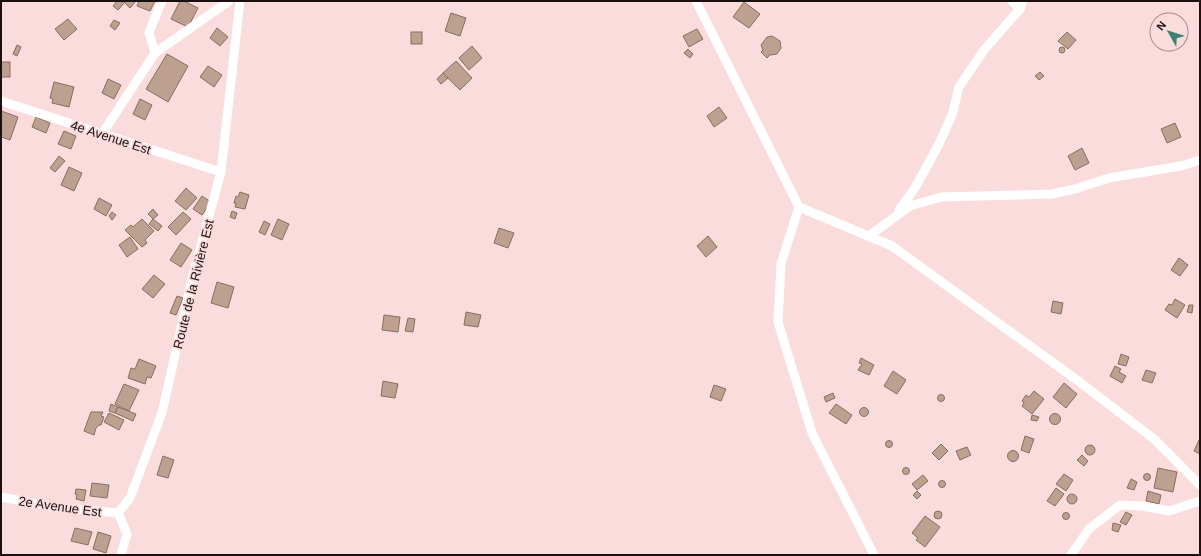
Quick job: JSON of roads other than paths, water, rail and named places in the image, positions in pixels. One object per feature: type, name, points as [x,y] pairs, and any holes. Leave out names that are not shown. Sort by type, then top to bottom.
[{"type":"street","points":[[155,53],[149,32],[162,1]]},
{"type":"street","points":[[102,134],[155,53],[229,1]]},
{"type":"street","name":"Route de la Rivière Est","points":[[118,513],[130,498],[162,413],[193,275],[221,172],[240,1]]},
{"type":"street","points":[[696,1],[799,207],[892,246],[1082,383],[1154,439],[1200,485]]},
{"type":"street","points":[[888,221],[902,207],[930,162],[952,115],[959,87],[984,50],[1022,5],[1012,1]]},
{"type":"street","name":"4e Avenue Est","points":[[1,101],[221,172]]},
{"type":"street","points":[[869,236],[910,206],[941,197],[1052,194],[1075,189],[1109,178],[1181,166],[1200,160]]},
{"type":"street","points":[[799,207],[781,264],[778,322],[812,434],[874,555]]},
{"type":"street","name":"2e Avenue Est","points":[[1,497],[53,508],[118,513]]},
{"type":"street","points":[[1071,555],[1089,529],[1120,504],[1143,506],[1169,511],[1200,501]]},
{"type":"street","points":[[118,513],[127,534],[121,555]]}]
